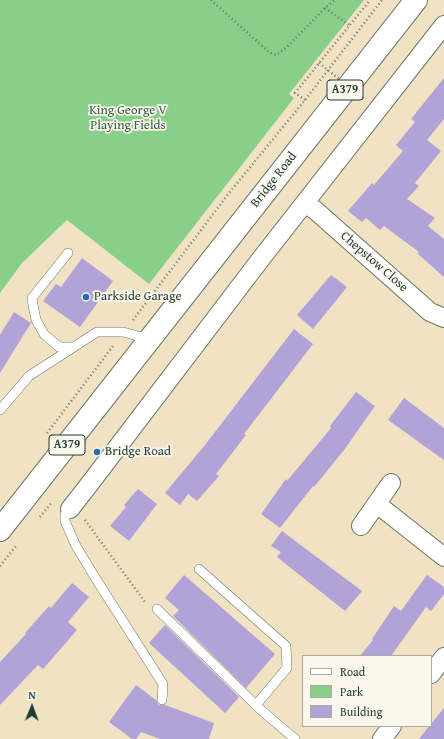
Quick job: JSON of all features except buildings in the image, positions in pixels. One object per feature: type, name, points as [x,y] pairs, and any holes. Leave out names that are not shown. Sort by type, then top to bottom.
[{"type":"main road","name":"Bridge Road","points":[[0,530],[416,0]]},
{"type":"street","points":[[72,506],[444,26]]},
{"type":"street","name":"Chepstow Close","points":[[305,204],[315,210],[430,312],[444,318]]},
{"type":"street","points":[[362,526],[391,483]]},
{"type":"street","points":[[377,504],[444,557]]},
{"type":"street","points":[[432,673],[444,657]]},
{"type":"street","points":[[382,739],[391,727]]},
{"type":"lane","points":[[68,253],[32,298],[36,320],[44,334],[59,347],[72,347]]},
{"type":"lane","points":[[0,410],[28,376],[97,332],[123,332],[149,339]]},
{"type":"lane","points":[[72,506],[65,515],[65,521],[76,546],[163,684],[162,700]]},
{"type":"lane","points":[[199,570],[286,646],[287,668],[256,705]]},
{"type":"lane","points":[[157,609],[256,705],[295,739]]},
{"type":"path","points":[[211,0],[269,52],[276,55],[287,47],[325,8],[335,0]]},
{"type":"path","points":[[305,100],[295,93],[370,0]]},
{"type":"path","points":[[43,438],[229,194],[305,100],[382,0]]},
{"type":"path","points":[[325,8],[349,25]]},
{"type":"path","points":[[319,63],[365,100]]},
{"type":"path","points":[[35,523],[55,498]]},
{"type":"path","points":[[72,506],[146,604],[157,609]]},
{"type":"path","points":[[0,566],[20,541]]},
{"type":"green space","name":"King George V Playing Fields","points":[[0,0],[364,0],[289,94],[294,98],[149,284],[67,220],[22,263],[0,293]]},
{"type":"place","name":"Parkside Garage","points":[[86,297]]},
{"type":"place","name":"Bridge Road","points":[[97,452]]}]
